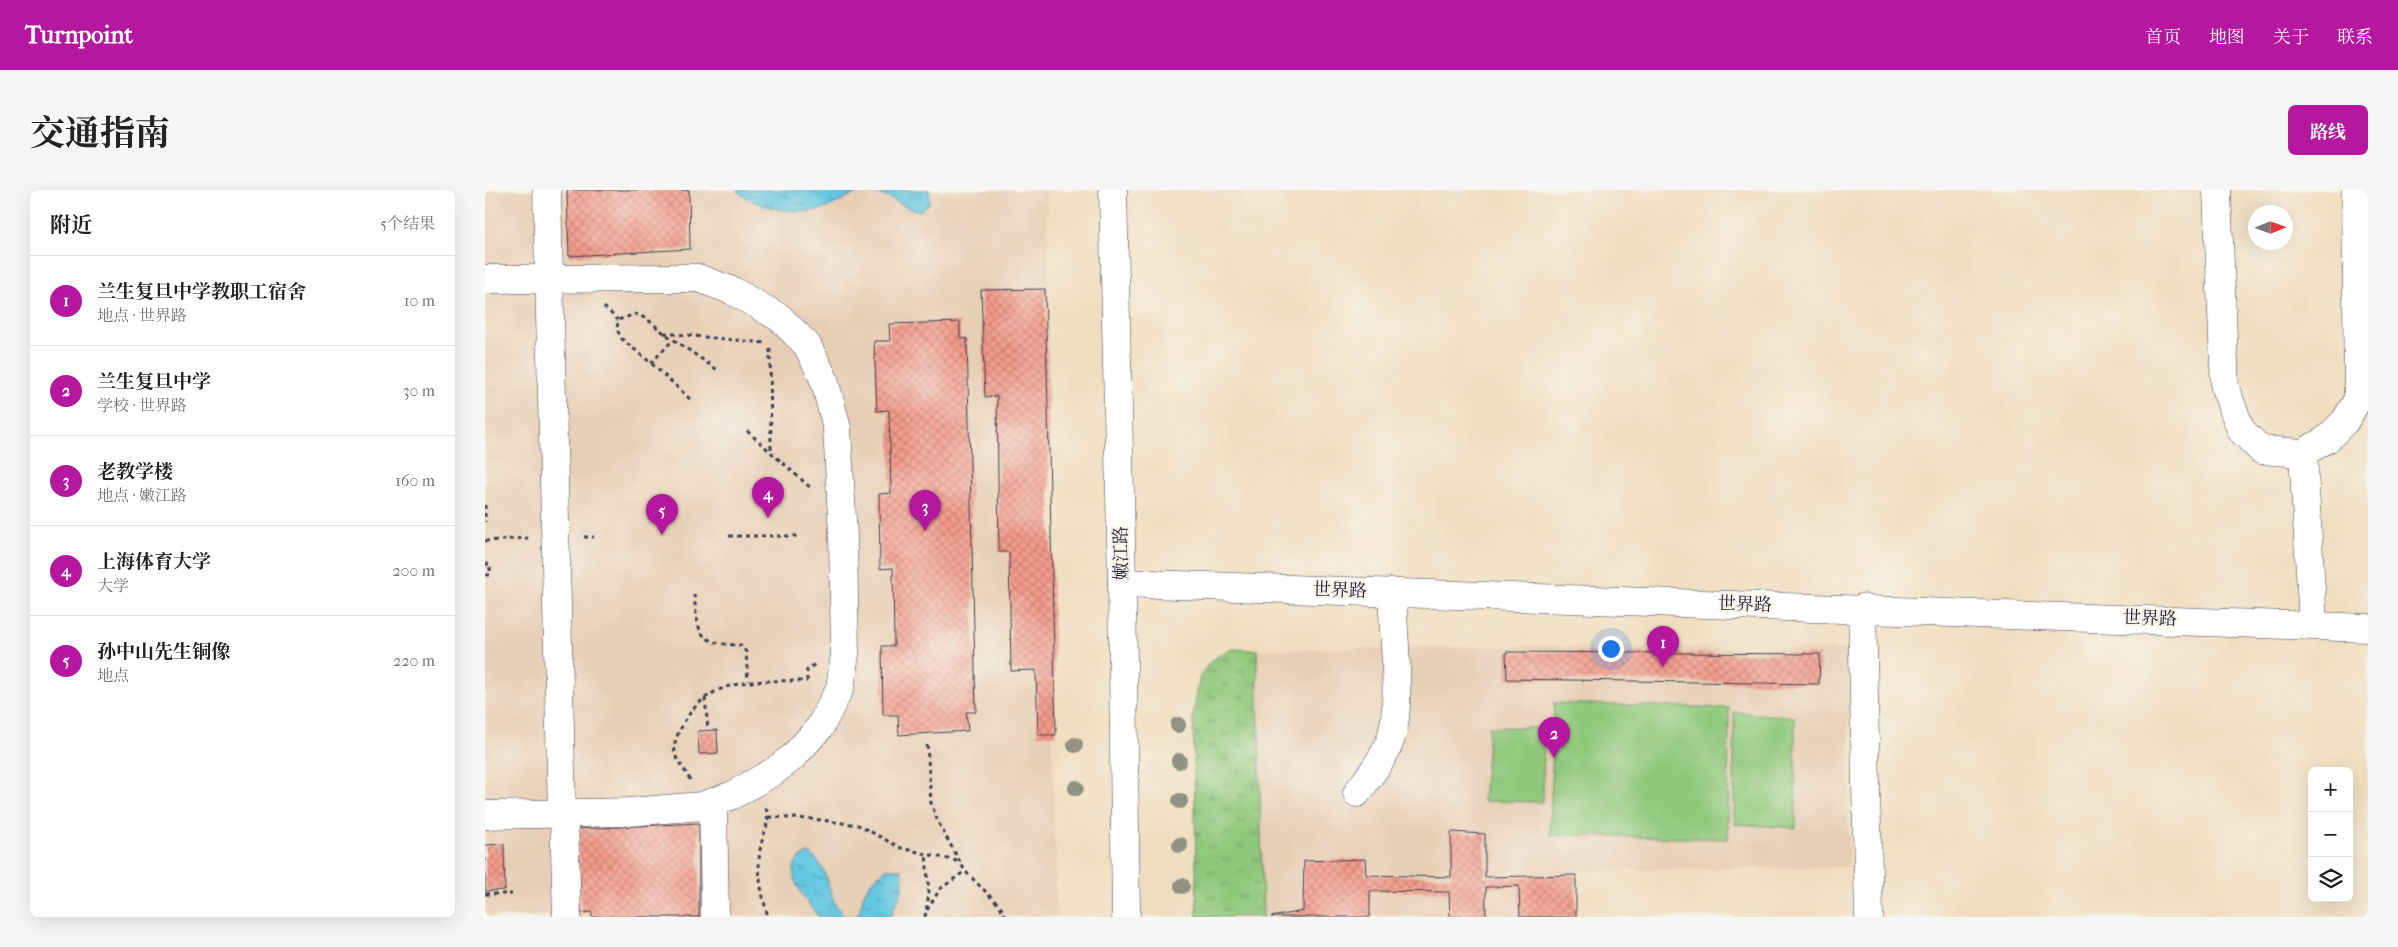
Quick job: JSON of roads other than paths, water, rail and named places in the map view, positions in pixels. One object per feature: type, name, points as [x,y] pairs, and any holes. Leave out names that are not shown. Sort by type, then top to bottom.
[{"type":"street","points":[[547,190],[562,813],[564,818],[567,917]]},
{"type":"street","name":"嫩江路","points":[[1113,190],[1122,583],[1126,917]]},
{"type":"street","points":[[2217,190],[2225,388],[2241,430],[2261,450],[2303,453],[2327,439],[2345,421],[2357,400],[2356,190]]},
{"type":"street","points":[[485,279],[548,277],[698,278],[733,291],[780,318],[807,345],[824,379],[837,428],[842,517],[845,654],[841,688],[820,727],[793,757],[757,782],[733,795],[702,804],[629,812],[485,815]]},
{"type":"street","points":[[2303,453],[2313,624]]},
{"type":"street","name":"世界路","points":[[1122,583],[2357,627]]},
{"type":"street","points":[[1357,793],[1380,760],[1391,739],[1394,726],[1396,683],[1392,592]]},
{"type":"street","points":[[1862,608],[1869,917]]},
{"type":"street","points":[[2357,627],[2368,643]]},
{"type":"street","points":[[702,804],[715,917]]},
{"type":"water","points":[[736,190],[929,190],[930,203],[920,211],[906,207],[887,197],[866,192],[849,196],[823,209],[801,212],[765,206],[754,202]]},
{"type":"water","points":[[809,853],[822,867],[834,902],[845,917],[818,917],[801,892],[796,883],[794,866],[799,859]]},
{"type":"water","points":[[887,869],[901,869],[903,875],[902,888],[890,917],[855,917],[869,885]]},
{"type":"place","name":"上海体育大学","points":[[768,518]]},
{"type":"place","name":"老教学楼","points":[[925,531]]},
{"type":"place","name":"孙中山先生铜像","points":[[662,535]]},
{"type":"place","name":"兰生复旦中学教职工宿舍","points":[[1663,667]]},
{"type":"place","name":"兰生复旦中学","points":[[1554,758]]}]
